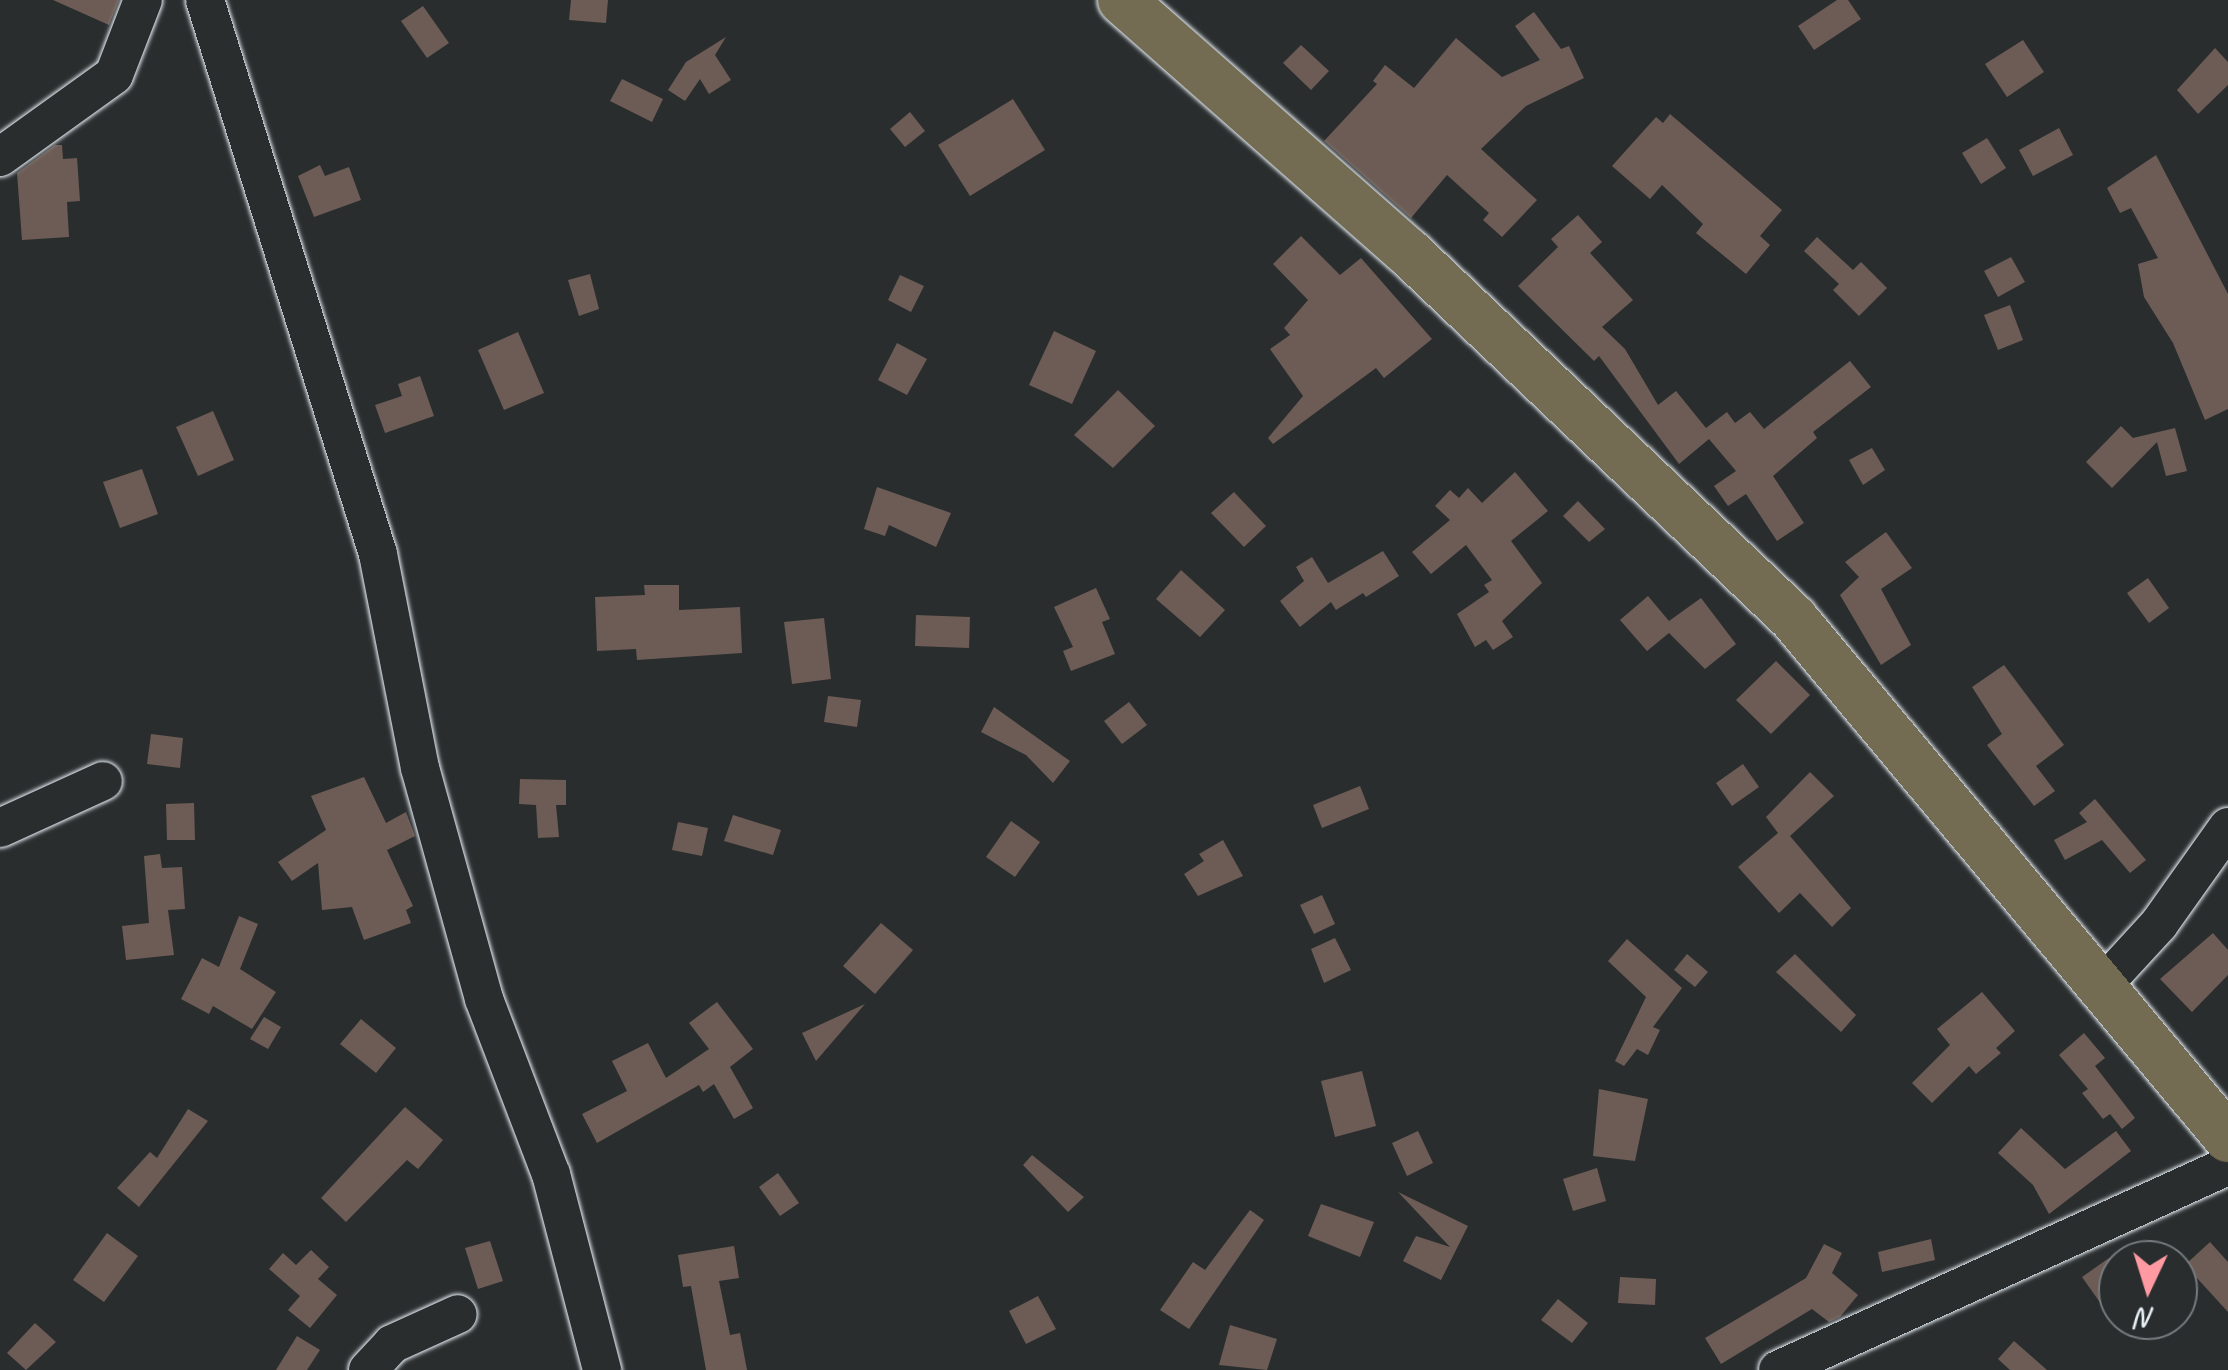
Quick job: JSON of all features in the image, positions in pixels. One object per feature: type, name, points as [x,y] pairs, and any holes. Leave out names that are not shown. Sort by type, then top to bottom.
[{"type":"main road","points":[[1122,0],[1407,250],[1793,618],[2228,1138]]},
{"type":"street","points":[[0,157],[114,74],[143,0]]},
{"type":"street","points":[[205,0],[378,554],[420,768],[484,999],[551,1174],[602,1370]]},
{"type":"street","points":[[0,828],[103,782]]},
{"type":"street","points":[[2103,985],[2158,924],[2228,827]]},
{"type":"street","points":[[1778,1370],[2228,1166]]},
{"type":"street","points":[[368,1370],[392,1344],[458,1314]]},
{"type":"building","points":[[53,0],[119,0],[109,25]]},
{"type":"building","points":[[571,0],[608,0],[606,23],[569,20]]},
{"type":"building","points":[[1837,0],[1848,0],[1861,19],[1814,50],[1798,26]]},
{"type":"building","points":[[423,6],[449,43],[427,58],[401,21]]},
{"type":"building","points":[[1534,12],[1561,49],[1569,46],[1584,78],[1526,106],[1481,149],[1537,200],[1502,237],[1483,220],[1489,213],[1447,175],[1411,218],[1324,141],[1377,84],[1373,81],[1385,65],[1414,88],[1456,38],[1502,77],[1540,60],[1515,26]]},
{"type":"building","points":[[726,37],[715,55],[731,80],[709,94],[700,79],[685,101],[668,90],[686,62]]},
{"type":"building","points":[[2023,40],[2044,72],[2007,97],[1985,64]]},
{"type":"building","points":[[1301,45],[1329,71],[1311,90],[1283,63]]},
{"type":"building","points":[[2215,48],[2228,62],[2228,85],[2198,114],[2177,90]]},
{"type":"building","points":[[622,79],[663,99],[652,122],[610,101]]},
{"type":"building","points":[[1013,99],[1045,150],[970,196],[938,145]]},
{"type":"building","points":[[910,112],[925,131],[905,147],[890,129]]},
{"type":"building","points":[[1670,114],[1782,210],[1760,236],[1770,245],[1746,274],[1696,233],[1703,224],[1662,185],[1650,199],[1612,166],[1656,117],[1663,123]]},
{"type":"building","points":[[2059,128],[2073,155],[2033,176],[2019,150]]},
{"type":"building","points":[[1987,138],[2006,168],[1981,184],[1962,153]]},
{"type":"building","points":[[55,145],[62,145],[63,159],[77,158],[80,201],[67,202],[69,237],[22,240],[17,173]]},
{"type":"building","points":[[2156,155],[2228,294],[2228,409],[2205,420],[2173,343],[2144,297],[2138,264],[2158,258],[2131,208],[2120,213],[2107,188]]},
{"type":"building","points":[[320,165],[325,176],[349,167],[361,200],[314,217],[298,176]]},
{"type":"building","points":[[1578,215],[1602,242],[1590,253],[1633,300],[1602,327],[1625,349],[1658,405],[1676,391],[1706,428],[1727,412],[1735,423],[1750,412],[1764,429],[1850,361],[1871,387],[1813,432],[1817,438],[1773,476],[1804,523],[1777,541],[1746,494],[1728,506],[1714,486],[1736,471],[1709,439],[1679,464],[1599,356],[1594,361],[1518,286],[1558,247],[1551,239]]},
{"type":"building","points":[[1301,236],[1340,275],[1361,258],[1432,339],[1384,378],[1376,368],[1273,444],[1268,438],[1303,396],[1270,349],[1290,335],[1284,328],[1308,300],[1273,264]]},
{"type":"building","points":[[1817,237],[1853,270],[1861,262],[1887,288],[1859,316],[1833,290],[1839,284],[1804,251]]},
{"type":"building","points":[[2011,257],[2025,282],[1998,297],[1984,271]]},
{"type":"building","points":[[590,274],[599,309],[579,316],[568,280]]},
{"type":"building","points":[[900,275],[924,286],[911,312],[888,300]]},
{"type":"building","points":[[2010,305],[2023,340],[1998,350],[1984,315]]},
{"type":"building","points":[[1054,331],[1096,351],[1072,404],[1029,385]]},
{"type":"building","points":[[518,332],[544,393],[504,410],[478,350]]},
{"type":"building","points":[[897,343],[927,359],[907,395],[878,380]]},
{"type":"building","points":[[420,376],[434,416],[385,433],[375,405],[402,396],[398,384]]},
{"type":"building","points":[[1118,390],[1155,426],[1113,468],[1074,435]]},
{"type":"building","points":[[213,411],[234,460],[198,476],[176,427]]},
{"type":"building","points":[[2121,426],[2133,438],[2175,428],[2187,471],[2166,476],[2157,442],[2112,488],[2086,462]]},
{"type":"building","points":[[1872,448],[1885,470],[1863,485],[1849,460]]},
{"type":"building","points":[[142,469],[158,514],[120,528],[103,482]]},
{"type":"building","points":[[1515,472],[1548,511],[1511,541],[1542,583],[1502,621],[1513,637],[1493,650],[1486,640],[1475,647],[1457,614],[1489,592],[1484,585],[1492,580],[1466,545],[1431,574],[1412,552],[1450,520],[1435,506],[1450,490],[1459,498],[1468,488],[1482,503]]},
{"type":"building","points":[[877,487],[951,513],[936,547],[889,525],[885,536],[864,529]]},
{"type":"building","points":[[1234,492],[1266,526],[1244,547],[1211,513]]},
{"type":"building","points":[[1578,501],[1605,529],[1589,542],[1563,516]]},
{"type":"building","points":[[1886,532],[1912,568],[1881,589],[1911,645],[1881,665],[1840,595],[1859,577],[1845,562]]},
{"type":"building","points":[[1383,551],[1399,576],[1366,597],[1363,593],[1336,610],[1331,602],[1300,627],[1280,601],[1304,581],[1296,567],[1312,557],[1328,583]]},
{"type":"building","points":[[1181,570],[1225,610],[1200,637],[1156,599]]},
{"type":"building","points":[[2148,578],[2169,608],[2149,623],[2127,593]]},
{"type":"building","points":[[644,585],[679,585],[679,610],[740,607],[742,653],[637,660],[636,649],[597,651],[595,597],[645,595]]},
{"type":"building","points":[[1096,588],[1110,619],[1102,622],[1115,654],[1071,671],[1063,651],[1073,647],[1054,607]]},
{"type":"building","points":[[1648,596],[1669,621],[1701,598],[1736,644],[1705,669],[1669,633],[1647,651],[1620,620]]},
{"type":"building","points":[[916,615],[970,617],[969,648],[915,646]]},
{"type":"building","points":[[824,618],[831,679],[792,684],[784,622]]},
{"type":"building","points":[[1776,661],[1810,695],[1771,734],[1736,700]]},
{"type":"building","points":[[2004,665],[2064,745],[2036,766],[2055,791],[2034,806],[1987,745],[2002,734],[1972,687]]},
{"type":"building","points":[[828,696],[861,700],[857,727],[824,722]]},
{"type":"building","points":[[1129,702],[1147,725],[1122,744],[1104,721]]},
{"type":"building","points":[[994,707],[1070,761],[1053,783],[1026,755],[981,732]]},
{"type":"building","points":[[151,734],[183,738],[180,768],[147,764]]},
{"type":"building","points":[[1743,764],[1759,787],[1732,806],[1716,783]]},
{"type":"building","points":[[1810,772],[1834,796],[1790,836],[1851,908],[1832,927],[1800,893],[1779,913],[1738,867],[1778,833],[1766,817]]},
{"type":"building","points":[[364,777],[386,823],[406,812],[415,836],[387,850],[413,906],[406,910],[411,923],[364,940],[352,907],[322,910],[318,863],[292,881],[278,862],[326,830],[311,796]]},
{"type":"building","points":[[520,779],[566,780],[566,805],[556,805],[559,837],[538,838],[536,805],[519,804]]},
{"type":"building","points":[[1360,786],[1369,809],[1322,828],[1313,805]]},
{"type":"building","points":[[2095,799],[2146,860],[2130,873],[2102,840],[2065,860],[2054,840],[2087,822],[2079,813]]},
{"type":"building","points":[[194,803],[195,840],[167,840],[166,804]]},
{"type":"building","points":[[733,815],[781,830],[773,855],[724,841]]},
{"type":"building","points":[[1011,821],[1040,842],[1015,877],[986,857]]},
{"type":"building","points":[[678,822],[708,828],[702,856],[672,850]]},
{"type":"building","points":[[1223,840],[1243,876],[1198,896],[1184,874],[1204,861],[1199,854]]},
{"type":"building","points":[[160,854],[162,868],[182,867],[185,909],[168,910],[174,955],[126,960],[122,926],[149,923],[144,856]]},
{"type":"building","points":[[1322,895],[1335,924],[1314,934],[1300,905]]},
{"type":"building","points":[[239,916],[258,924],[240,969],[276,992],[252,1029],[213,1006],[209,1014],[181,999],[202,958],[219,967]]},
{"type":"building","points":[[881,923],[913,950],[875,994],[843,966]]},
{"type":"building","points":[[2213,933],[2228,950],[2228,975],[2192,1012],[2160,979]]},
{"type":"building","points":[[1335,938],[1351,970],[1324,983],[1311,949]]},
{"type":"building","points":[[1627,939],[1682,988],[1653,1027],[1660,1030],[1648,1055],[1637,1049],[1624,1066],[1615,1061],[1646,997],[1608,961]]},
{"type":"building","points":[[1687,954],[1708,972],[1695,987],[1674,970]]},
{"type":"building","points":[[1795,954],[1856,1015],[1841,1032],[1776,972]]},
{"type":"building","points":[[1982,992],[2015,1031],[1996,1048],[2001,1053],[1976,1074],[1969,1066],[1932,1103],[1912,1083],[1950,1045],[1937,1029]]},
{"type":"building","points":[[717,1002],[753,1049],[730,1067],[753,1108],[734,1119],[714,1084],[703,1092],[699,1085],[597,1143],[582,1114],[627,1091],[612,1061],[648,1043],[666,1078],[709,1049],[689,1023]]},
{"type":"building","points":[[865,1004],[816,1061],[802,1033]]},
{"type":"building","points":[[264,1017],[281,1027],[268,1049],[250,1039]]},
{"type":"building","points":[[361,1019],[396,1048],[376,1073],[340,1044]]},
{"type":"building","points":[[2084,1033],[2105,1058],[2095,1066],[2135,1118],[2122,1129],[2110,1114],[2103,1119],[2082,1093],[2088,1089],[2059,1055]]},
{"type":"building","points":[[1362,1071],[1376,1126],[1335,1137],[1321,1081]]},
{"type":"building","points":[[1599,1089],[1648,1099],[1635,1161],[1593,1156]]},
{"type":"building","points":[[405,1107],[443,1140],[418,1169],[407,1160],[346,1222],[321,1198]]},
{"type":"building","points":[[188,1109],[208,1121],[139,1207],[117,1188],[150,1152],[157,1158]]},
{"type":"building","points":[[2021,1128],[2065,1169],[2116,1131],[2131,1151],[2049,1214],[2033,1185],[1998,1153]]},
{"type":"building","points":[[1418,1131],[1433,1163],[1407,1176],[1392,1143]]},
{"type":"building","points":[[1032,1155],[1084,1197],[1068,1212],[1023,1165]]},
{"type":"building","points":[[1597,1168],[1606,1201],[1573,1211],[1563,1179]]},
{"type":"building","points":[[778,1173],[799,1203],[780,1216],[759,1187]]},
{"type":"building","points":[[1398,1192],[1468,1226],[1441,1280],[1403,1261],[1416,1236],[1450,1247]]},
{"type":"building","points":[[1321,1204],[1374,1222],[1360,1257],[1308,1236]]},
{"type":"building","points":[[1250,1210],[1264,1220],[1189,1329],[1160,1310],[1193,1262],[1205,1270]]},
{"type":"building","points":[[107,1233],[138,1256],[104,1302],[73,1280]]},
{"type":"building","points":[[1931,1239],[1935,1260],[1882,1272],[1878,1252]]},
{"type":"building","points":[[490,1241],[503,1281],[478,1289],[465,1248]]},
{"type":"building","points":[[2210,1242],[2228,1262],[2228,1312],[2198,1279],[2198,1253]]},
{"type":"building","points":[[1824,1244],[1842,1253],[1832,1273],[1858,1295],[1840,1317],[1829,1322],[1812,1309],[1721,1364],[1705,1338],[1806,1278]]},
{"type":"building","points":[[734,1246],[739,1278],[719,1281],[730,1335],[740,1333],[747,1370],[706,1370],[691,1286],[683,1287],[678,1255]]},
{"type":"building","points":[[311,1250],[329,1267],[318,1279],[337,1295],[310,1328],[288,1310],[300,1296],[269,1269],[283,1253],[296,1265]]},
{"type":"building","points":[[2098,1266],[2098,1300],[2082,1277]]},
{"type":"building","points":[[1620,1277],[1656,1279],[1655,1305],[1618,1303]]},
{"type":"building","points":[[1038,1296],[1056,1329],[1026,1344],[1009,1311]]},
{"type":"building","points":[[1558,1299],[1588,1323],[1572,1343],[1541,1320]]},
{"type":"building","points":[[35,1323],[56,1342],[26,1370],[7,1353]]},
{"type":"building","points":[[1230,1325],[1277,1339],[1267,1370],[1219,1365]]},
{"type":"building","points":[[297,1336],[320,1350],[307,1370],[276,1370]]},
{"type":"building","points":[[2014,1341],[2047,1370],[2010,1370],[1998,1359]]}]
